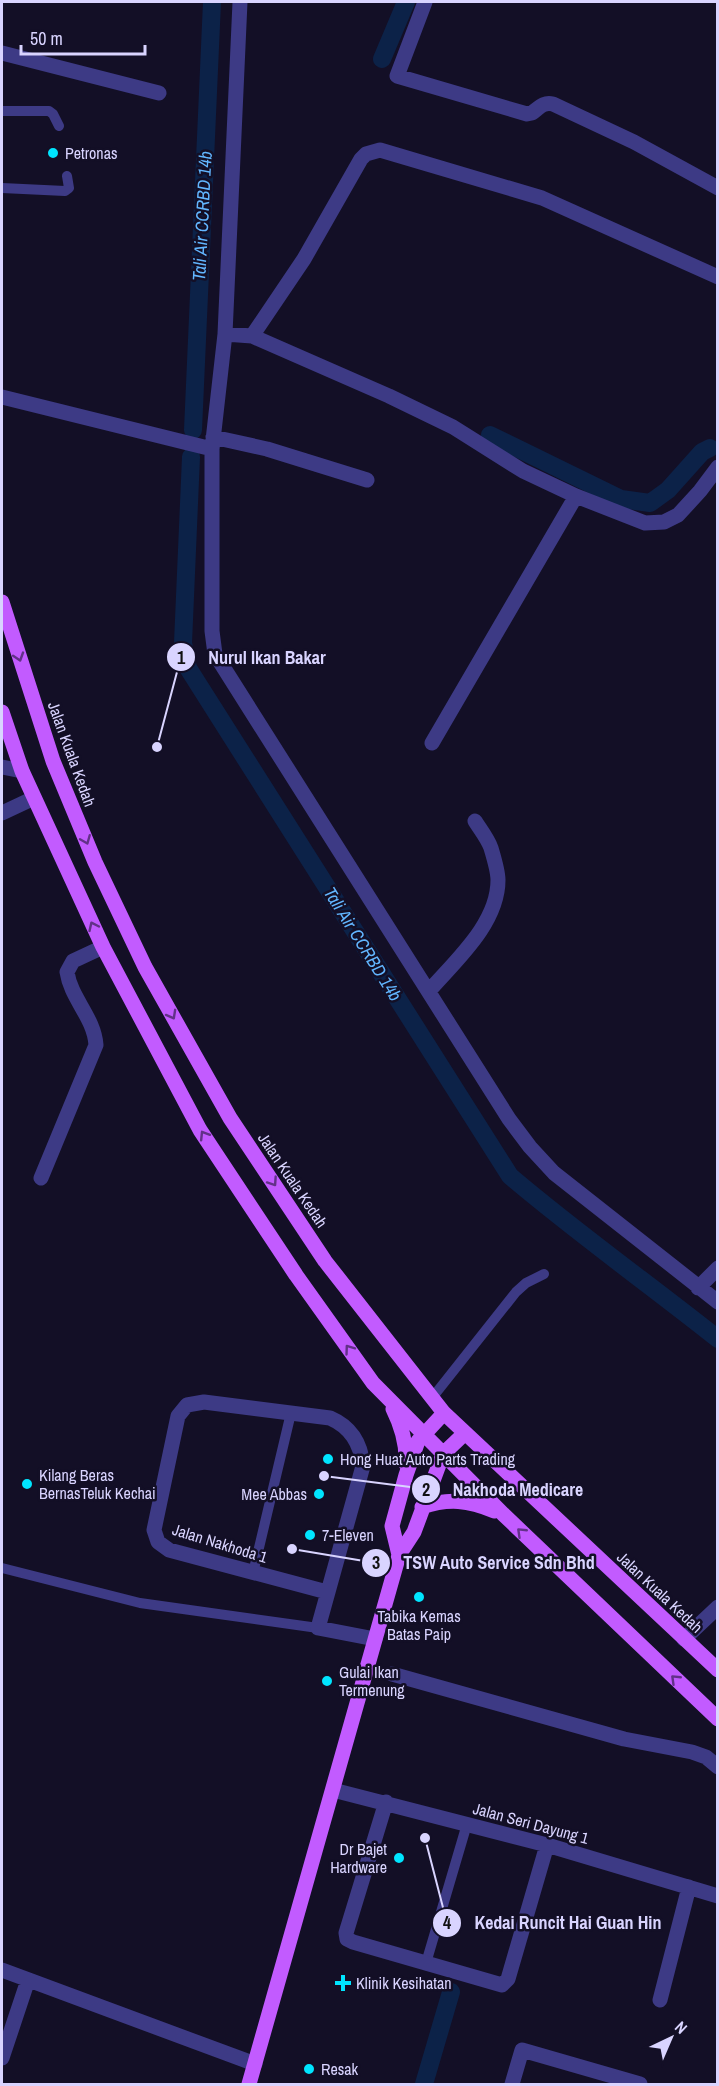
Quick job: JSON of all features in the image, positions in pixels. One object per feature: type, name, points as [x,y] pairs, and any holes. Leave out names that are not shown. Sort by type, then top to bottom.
[{"type":"main road","name":"Jalan Kuala Kedah","points":[[2,602],[53,760],[95,862],[145,967],[230,1118],[325,1260],[444,1413],[717,1670]]},
{"type":"main road","points":[[2,712],[22,771],[103,947],[200,1130],[296,1275],[373,1383],[390,1402],[401,1425],[406,1450],[406,1476]]},
{"type":"main road","points":[[373,1383],[503,1514],[717,1719]]},
{"type":"main road","points":[[399,1555],[392,1526],[406,1476],[416,1446],[444,1413]]},
{"type":"main road","points":[[249,2085],[399,1555],[414,1532],[443,1454],[465,1433]]},
{"type":"main road","points":[[422,1508],[435,1503],[463,1500],[503,1514]]},
{"type":"street","points":[[240,2],[225,334],[213,443],[212,632],[216,654],[508,1119],[530,1148],[570,1186],[717,1302]]},
{"type":"street","points":[[425,2],[396,76],[527,114],[532,113],[546,102],[553,104],[634,142],[717,188]]},
{"type":"street","points":[[2,53],[159,93]]},
{"type":"street","points":[[252,336],[304,260],[361,159],[366,154],[380,150],[542,198],[717,277]]},
{"type":"street","points":[[225,334],[252,336],[389,396],[453,427],[522,471],[576,496],[645,523],[664,522],[678,515],[717,467]]},
{"type":"street","points":[[2,397],[213,443],[267,449],[367,480]]},
{"type":"street","points":[[432,743],[576,496]]},
{"type":"street","points":[[2,768],[22,771]]},
{"type":"street","points":[[2,813],[34,798]]},
{"type":"street","points":[[429,991],[487,921],[495,896],[498,880],[491,846],[475,821]]},
{"type":"street","points":[[41,1178],[96,1045],[93,1027],[71,987],[67,972],[73,961],[103,947]]},
{"type":"street","points":[[698,1288],[717,1268]]},
{"type":"street","name":"Jalan Nakhoda 1","points":[[291,1413],[204,1402],[187,1405],[178,1416],[154,1530],[158,1542],[170,1550],[327,1592]]},
{"type":"street","points":[[291,1413],[330,1418],[341,1423],[355,1439],[362,1455],[363,1466],[318,1628],[375,1640]]},
{"type":"street","points":[[684,1639],[717,1607]]},
{"type":"street","points":[[392,1674],[624,1739],[692,1752],[706,1757],[717,1767]]},
{"type":"street","name":"Jalan Seri Dayung 1","points":[[333,1790],[547,1845],[717,1896]]},
{"type":"street","points":[[386,1802],[346,1936],[353,1942],[502,1985],[508,1979],[547,1845]]},
{"type":"street","points":[[660,2000],[689,1887]]},
{"type":"street","points":[[2,1970],[255,2064]]},
{"type":"street","points":[[2,2058],[28,1980]]},
{"type":"street","points":[[512,2085],[522,2050],[640,2085]]},
{"type":"lane","points":[[2,111],[49,111],[54,114],[59,126]]},
{"type":"lane","points":[[2,188],[65,191],[69,188],[67,176]]},
{"type":"lane","points":[[432,1398],[516,1292],[526,1283],[544,1274]]},
{"type":"lane","points":[[253,1573],[291,1413]]},
{"type":"lane","points":[[2,1569],[140,1603],[318,1628]]},
{"type":"lane","points":[[426,1963],[467,1824]]},
{"type":"waterway","name":"Tali Air CCRBD 14b","points":[[193,430],[212,2]]},
{"type":"waterway","points":[[382,59],[406,2]]},
{"type":"waterway","points":[[490,435],[621,499],[650,503],[668,490],[702,452],[710,448]]},
{"type":"waterway","name":"Tali Air CCRBD 14b","points":[[191,457],[183,643],[188,668],[510,1176],[718,1339]]},
{"type":"waterway","points":[[424,2084],[451,1992]]},
{"type":"place","name":"Petronas","points":[[53,153]]},
{"type":"place","name":"Nurul Ikan Bakar","points":[[157,747]]},
{"type":"place","name":"Hong Huat Auto Parts Trading","points":[[328,1459]]},
{"type":"place","name":"Nakhoda Medicare","points":[[324,1476]]},
{"type":"place","name":"Kilang Beras BernasTeluk Kechai","points":[[27,1484]]},
{"type":"place","name":"Mee Abbas","points":[[319,1494]]},
{"type":"place","name":"7-Eleven","points":[[310,1535]]},
{"type":"place","name":"TSW Auto Service Sdn Bhd","points":[[292,1549]]},
{"type":"place","name":"Tabika Kemas Batas Paip","points":[[419,1597]]},
{"type":"place","name":"Gulai Ikan Termenung","points":[[327,1681]]},
{"type":"place","name":"Kedai Runcit Hai Guan Hin","points":[[425,1838]]},
{"type":"place","name":"Dr Bajet Hardware","points":[[399,1858]]},
{"type":"place","name":"Klinik Kesihatan","points":[[343,1983]]},
{"type":"place","name":"Resak","points":[[309,2069]]}]
